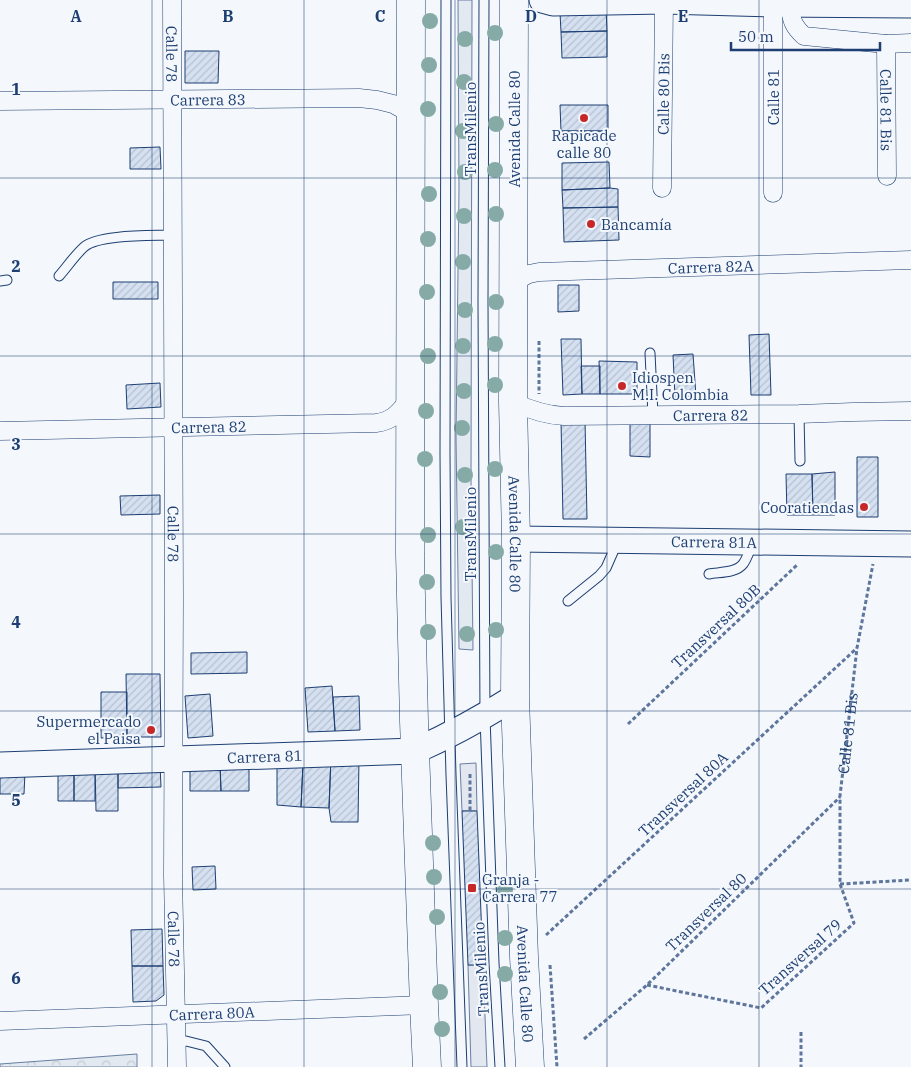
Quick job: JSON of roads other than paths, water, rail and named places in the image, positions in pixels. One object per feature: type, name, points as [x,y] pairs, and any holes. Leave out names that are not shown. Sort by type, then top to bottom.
[{"type":"highway","points":[[411,0],[409,400],[411,622],[427,1067]]},
{"type":"highway","name":"Avenida Calle 80","points":[[514,0],[513,402],[516,539],[515,697],[524,957],[530,1067]]},
{"type":"street","name":"Calle 78","points":[[172,0],[173,876],[177,1067]]},
{"type":"street","points":[[542,0],[553,3],[664,0],[911,5]]},
{"type":"street","name":"Calle 80 Bis","points":[[662,188],[664,0]]},
{"type":"street","points":[[778,3],[796,29],[804,36],[886,44],[911,44]]},
{"type":"street","name":"Calle 81","points":[[773,194],[778,3]]},
{"type":"street","name":"Calle 81 Bis","points":[[886,44],[887,176]]},
{"type":"street","name":"Carrera 83","points":[[0,101],[359,98],[394,104],[411,114]]},
{"type":"street","name":"Carrera 82A","points":[[514,282],[521,277],[539,272],[911,260]]},
{"type":"street","name":"Carrera 82","points":[[0,431],[376,423],[386,422],[396,416],[409,400]]},
{"type":"street","name":"Carrera 82","points":[[513,402],[539,412],[564,416],[911,411]]},
{"type":"street","name":"Carrera 81A","points":[[516,539],[911,544]]},
{"type":"street","name":"Carrera 81","points":[[0,765],[415,750],[449,736],[485,717],[515,697]]},
{"type":"street","name":"Carrera 80A","points":[[0,1021],[424,1005]]},
{"type":"lane","name":"TransMilenio","points":[[446,0],[446,606],[449,736],[462,1067]]},
{"type":"lane","name":"TransMilenio","points":[[484,0],[485,717],[494,963],[500,1067]]},
{"type":"lane","points":[[58,276],[85,246],[95,241],[123,237],[173,235]]},
{"type":"lane","points":[[650,353],[653,415]]},
{"type":"lane","points":[[799,414],[800,460]]},
{"type":"lane","points":[[568,601],[606,568],[618,540]]},
{"type":"lane","points":[[709,574],[734,570],[740,567],[745,561],[753,542]]},
{"type":"lane","points":[[177,1042],[186,1041],[206,1046],[225,1067]]},
{"type":"place","name":"Rapicade calle 80","points":[[584,118]]},
{"type":"place","name":"Bancamía","points":[[591,224]]},
{"type":"place","name":"Idiospen M.I. Colombia","points":[[622,386]]},
{"type":"place","name":"Cooratiendas","points":[[864,507]]},
{"type":"place","name":"Supermercado el Paisa","points":[[151,730]]},
{"type":"place","name":"Granja - Carrera 77","points":[[472,888]]}]
